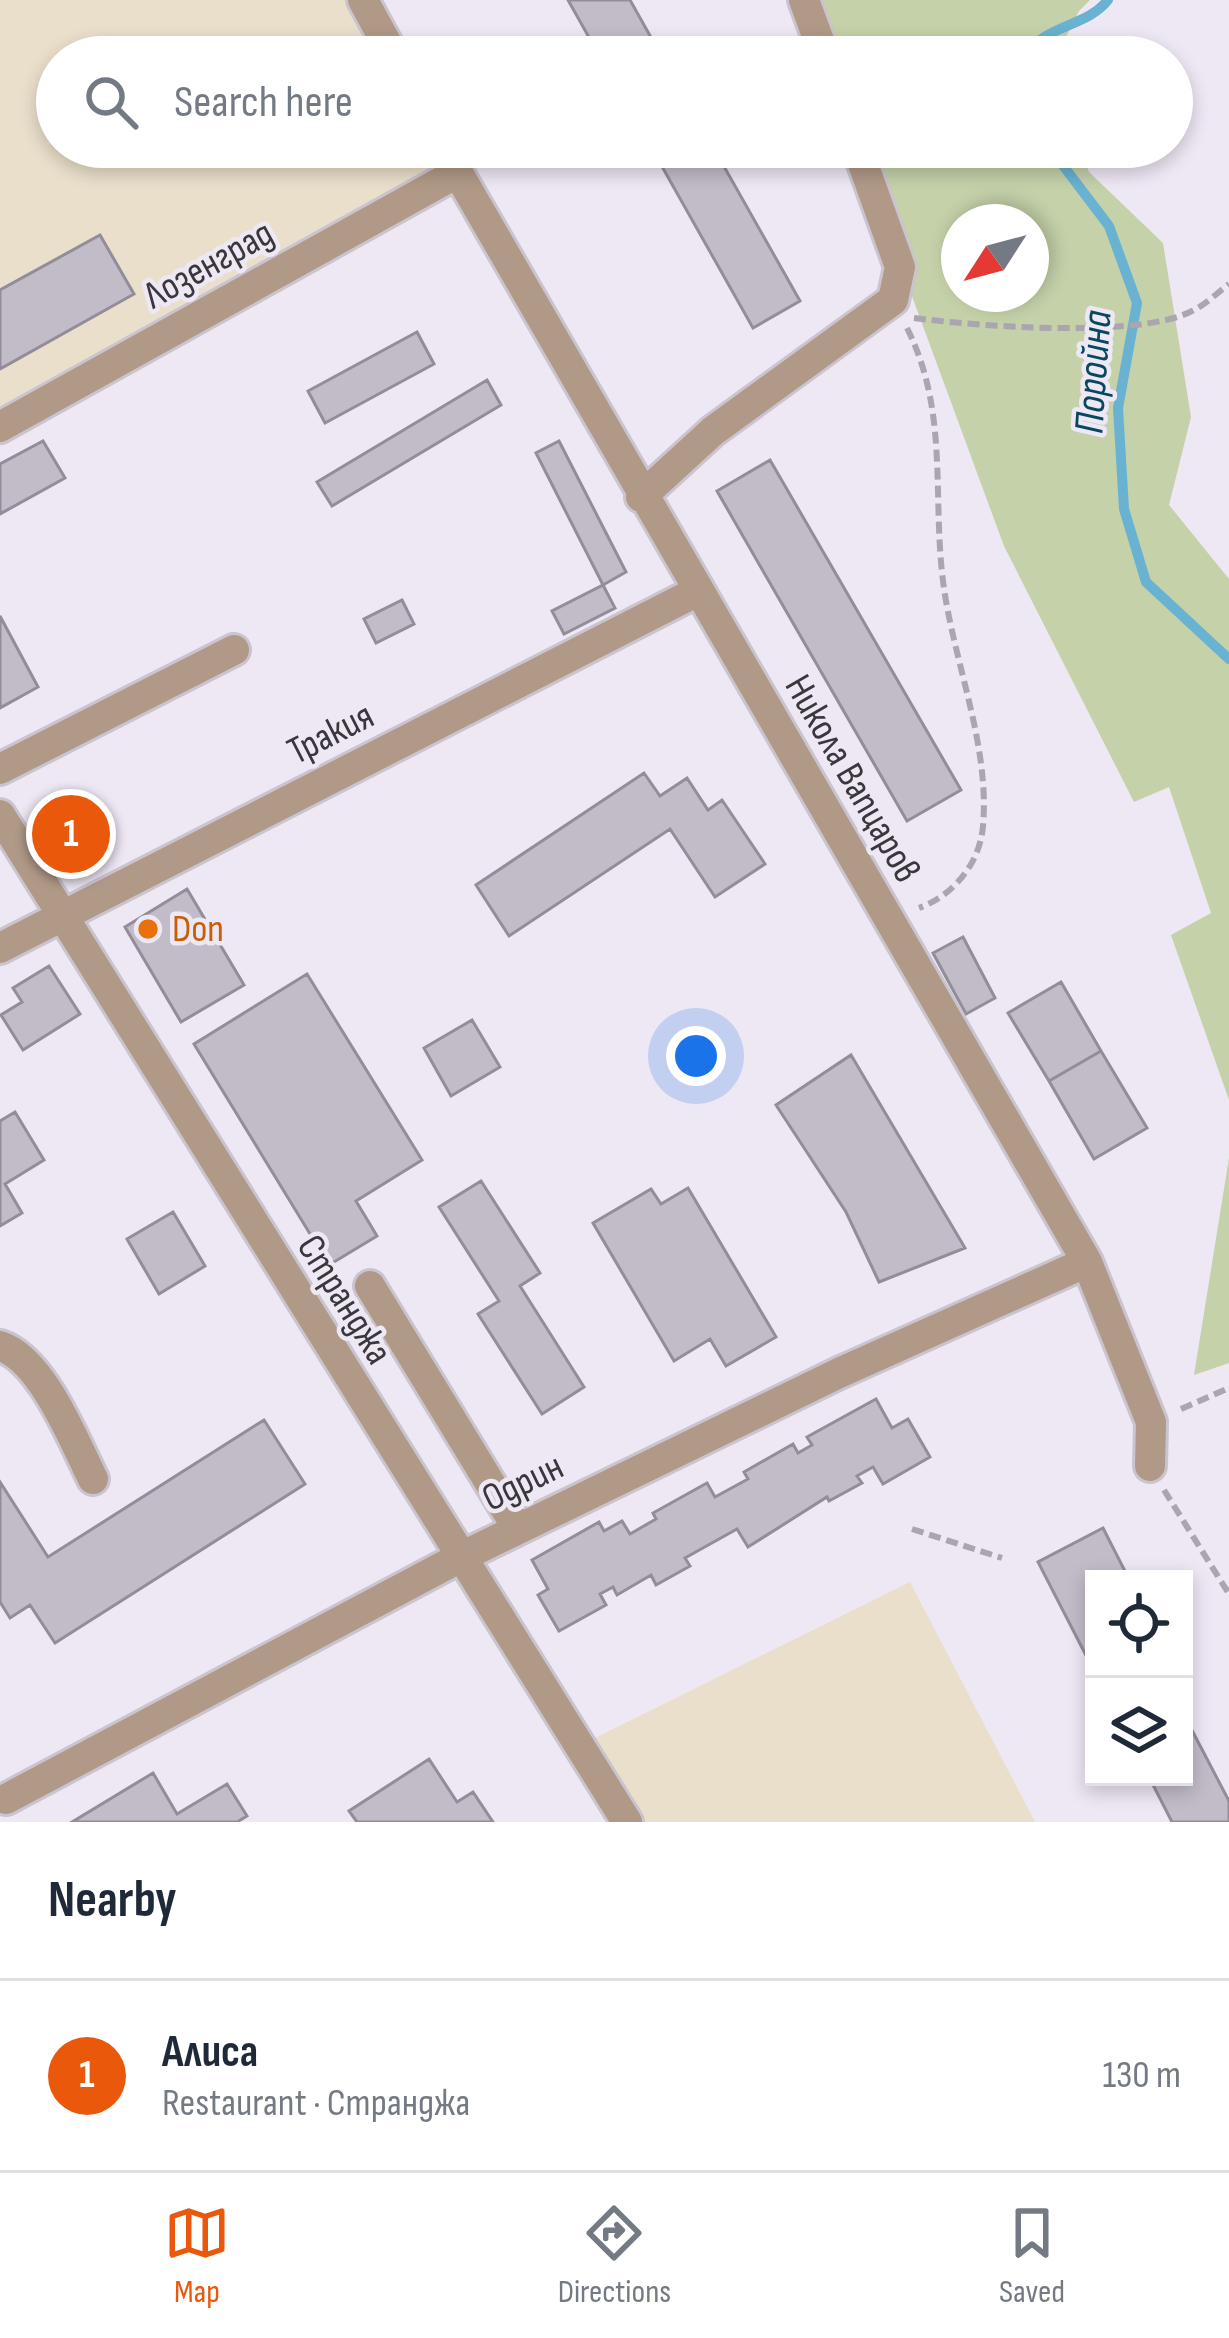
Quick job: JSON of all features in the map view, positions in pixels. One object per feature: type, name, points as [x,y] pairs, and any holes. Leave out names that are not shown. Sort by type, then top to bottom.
[{"type":"street","points":[[363,0],[383,36]]},
{"type":"street","points":[[804,0],[817,36]]},
{"type":"street","name":"Лозенград","points":[[0,427],[437,168]]},
{"type":"street","name":"Никола Вапцаров","points":[[455,168],[1087,1262],[1150,1422],[1150,1466]]},
{"type":"street","points":[[640,496],[713,431],[893,300],[900,267],[865,168]]},
{"type":"street","name":"Тракия","points":[[0,948],[698,591]]},
{"type":"street","points":[[0,769],[234,650]]},
{"type":"street","name":"Странджа","points":[[0,815],[458,1558],[627,1822]]},
{"type":"street","name":"Одрин","points":[[9,1809],[458,1558],[839,1373],[1087,1262]]},
{"type":"street","points":[[370,1286],[518,1529]]},
{"type":"street","points":[[0,1346],[12,1350],[48,1392],[93,1479]]},
{"type":"path","points":[[888,920],[942,899],[972,865],[983,830],[983,777],[943,578],[942,478],[924,362],[902,316],[985,327],[1078,327],[1178,317],[1229,284]]},
{"type":"path","points":[[1150,1422],[1229,1388]]},
{"type":"path","points":[[1150,1466],[1229,1594]]},
{"type":"path","points":[[912,1528],[1002,1558]]},
{"type":"shaded area","points":[[0,0],[363,0],[383,36],[36,36],[36,168],[454,168],[457,173],[0,433]]},
{"type":"shaded area","points":[[910,1582],[1035,1822],[627,1822],[579,1746]]},
{"type":"green space","points":[[804,0],[1090,0],[1066,36],[817,36]]},
{"type":"green space","points":[[865,168],[1087,168],[1163,243],[1191,417],[1169,505],[1229,579],[1229,1100],[1171,935],[1211,913],[1169,787],[1134,802],[1004,546]]},
{"type":"green space","points":[[1229,1158],[1229,1363],[1194,1375]]},
{"type":"building","points":[[568,0],[630,0],[650,36],[588,36]]},
{"type":"building","points":[[663,168],[725,168],[800,301],[753,328]]},
{"type":"building","points":[[100,235],[134,294],[0,369],[0,290]]},
{"type":"building","points":[[417,332],[434,364],[325,423],[308,391]]},
{"type":"building","points":[[487,380],[501,405],[332,506],[317,482]]},
{"type":"building","points":[[43,441],[65,478],[0,514],[0,464]]},
{"type":"building","points":[[559,441],[626,572],[603,585],[536,453]]},
{"type":"building","points":[[770,460],[961,790],[907,821],[717,491]]},
{"type":"building","points":[[603,585],[615,608],[564,634],[552,611]]},
{"type":"building","points":[[402,600],[414,624],[376,643],[364,619]]},
{"type":"building","points":[[0,616],[38,687],[0,708]]},
{"type":"building","points":[[644,773],[660,796],[687,778],[708,810],[722,800],[765,864],[715,897],[670,829],[509,936],[476,885]]},
{"type":"building","points":[[187,889],[244,985],[181,1022],[125,927]]},
{"type":"building","points":[[963,937],[995,998],[966,1014],[933,953]]},
{"type":"building","points":[[49,966],[80,1014],[23,1050],[1,1015],[22,1002],[13,988]]},
{"type":"building","points":[[307,974],[422,1160],[356,1201],[377,1236],[329,1265],[194,1044]]},
{"type":"building","points":[[1061,982],[1101,1051],[1049,1081],[1008,1013]]},
{"type":"building","points":[[472,1020],[500,1067],[451,1096],[424,1048]]},
{"type":"building","points":[[1101,1051],[1147,1128],[1094,1159],[1049,1081]]},
{"type":"building","points":[[851,1055],[965,1248],[879,1282],[846,1212],[776,1105]]},
{"type":"building","points":[[15,1112],[44,1160],[5,1184],[22,1213],[0,1226],[0,1121]]},
{"type":"building","points":[[481,1181],[540,1273],[520,1286],[584,1387],[542,1414],[478,1314],[499,1301],[439,1207]]},
{"type":"building","points":[[688,1188],[776,1337],[726,1366],[710,1339],[674,1361],[593,1223],[651,1189],[661,1204]]},
{"type":"building","points":[[173,1212],[205,1266],[159,1294],[127,1239]]},
{"type":"building","points":[[876,1399],[892,1428],[908,1419],[930,1457],[883,1484],[873,1467],[857,1476],[862,1483],[829,1501],[827,1497],[748,1547],[737,1529],[685,1558],[690,1566],[656,1585],[651,1575],[617,1595],[613,1587],[600,1594],[606,1605],[559,1631],[538,1595],[548,1589],[532,1560],[599,1522],[604,1531],[622,1521],[630,1534],[656,1519],[653,1513],[707,1483],[715,1497],[748,1479],[744,1472],[793,1444],[798,1453],[812,1445],[807,1437]]},
{"type":"building","points":[[264,1420],[305,1484],[55,1643],[30,1605],[10,1618],[0,1602],[0,1482],[48,1557]]},
{"type":"building","points":[[1103,1528],[1124,1570],[1085,1570],[1085,1653],[1038,1562]]},
{"type":"building","points":[[1193,1732],[1229,1801],[1229,1822],[1172,1822],[1154,1786],[1193,1786]]},
{"type":"building","points":[[429,1759],[457,1802],[473,1792],[493,1822],[357,1822],[349,1811]]},
{"type":"building","points":[[153,1773],[177,1814],[227,1784],[247,1816],[237,1822],[72,1822]]},
{"type":"waterway","name":"Поройна","points":[[1047,36],[1088,16],[1108,0]]},
{"type":"waterway","name":"Поройна","points":[[1065,168],[1109,226],[1137,303],[1118,408],[1124,509],[1146,582],[1229,659]]},
{"type":"place","name":"Алиса","points":[[71,834]]},
{"type":"place","name":"Don","points":[[148,929]]}]
